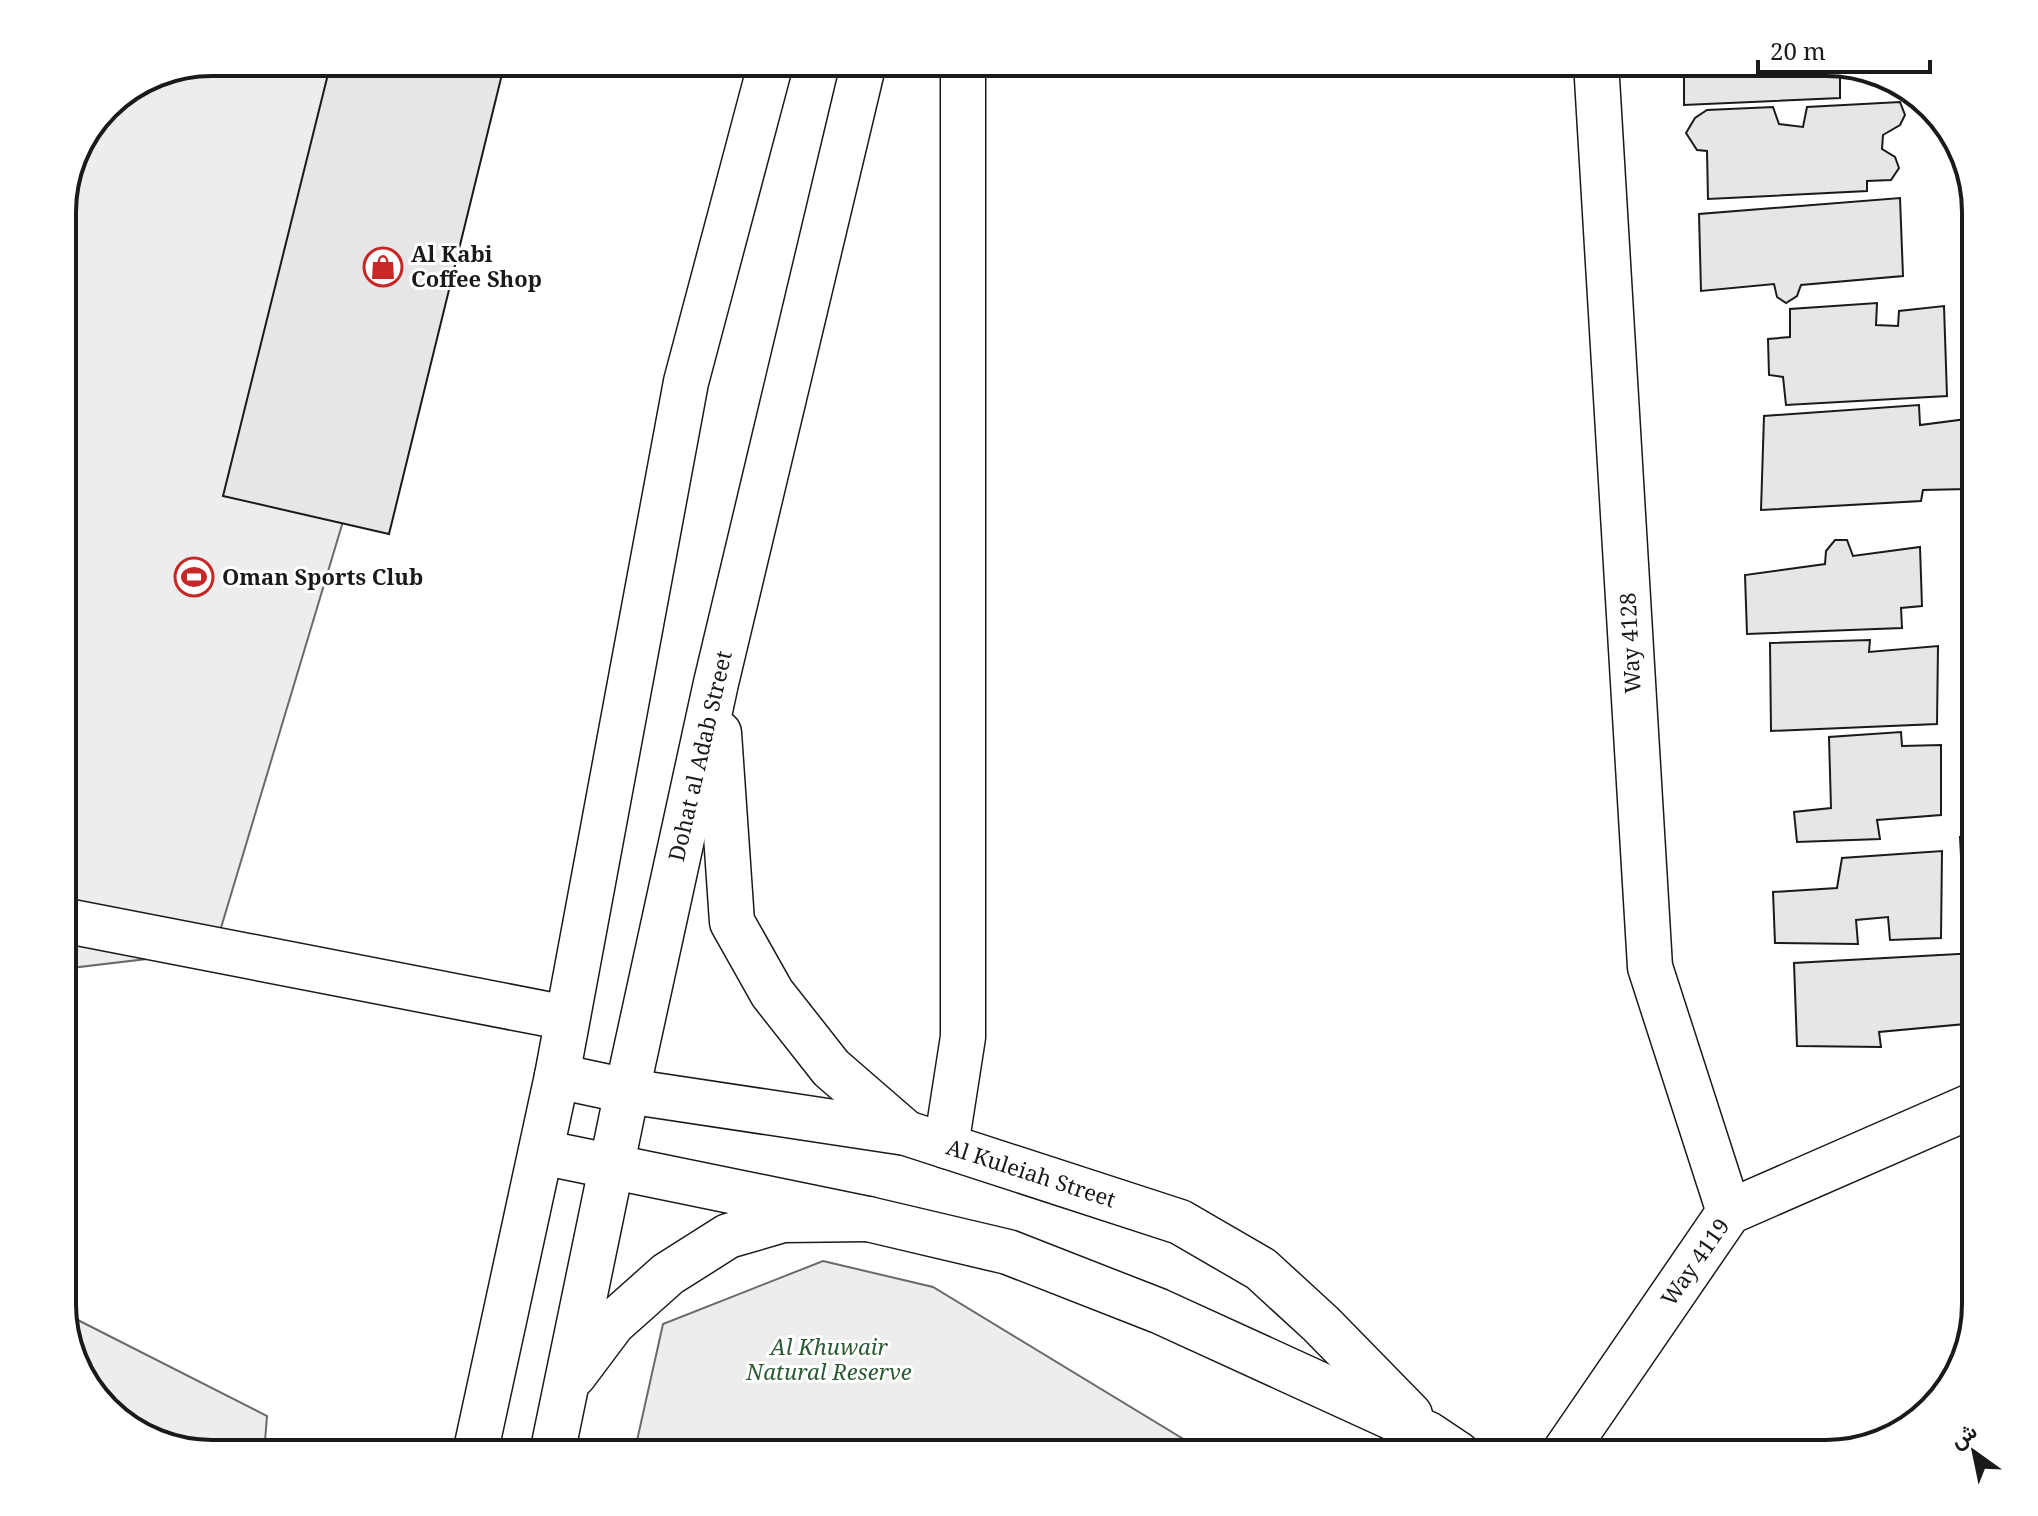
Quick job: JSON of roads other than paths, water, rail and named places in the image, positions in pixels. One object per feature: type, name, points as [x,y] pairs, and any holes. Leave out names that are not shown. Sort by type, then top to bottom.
[{"type":"street","points":[[478,1440],[557,1076],[686,382],[767,76]]},
{"type":"street","name":"Dohat al Adab Street","points":[[555,1440],[716,683],[861,76]]},
{"type":"street","points":[[716,683],[732,922],[772,993],[831,1068],[926,1139],[963,1037],[963,76]]},
{"type":"street","name":"Way 4128","points":[[1597,76],[1650,967],[1729,1212]]},
{"type":"street","points":[[76,923],[567,1018]]},
{"type":"street","name":"Al Kuleiah Street","points":[[557,1076],[627,1091],[926,1139],[1180,1222],[1261,1269],[1439,1440]]},
{"type":"street","name":"Way 4119","points":[[1573,1440],[1729,1212],[1962,1110]]},
{"type":"street","name":"Al Kuleiah Street","points":[[541,1152],[868,1219],[1008,1252],[1159,1311],[1434,1440]]},
{"type":"street","points":[[568,1383],[613,1323],[668,1274],[728,1236],[783,1220],[868,1219]]},
{"type":"place","name":"Al Kabi Coffee Shop","points":[[383,267]]},
{"type":"place","name":"Oman Sports Club","points":[[194,577]]},
{"type":"park label","name":"Al Khuwair Natural Reserve","points":[[829,1360]]}]
